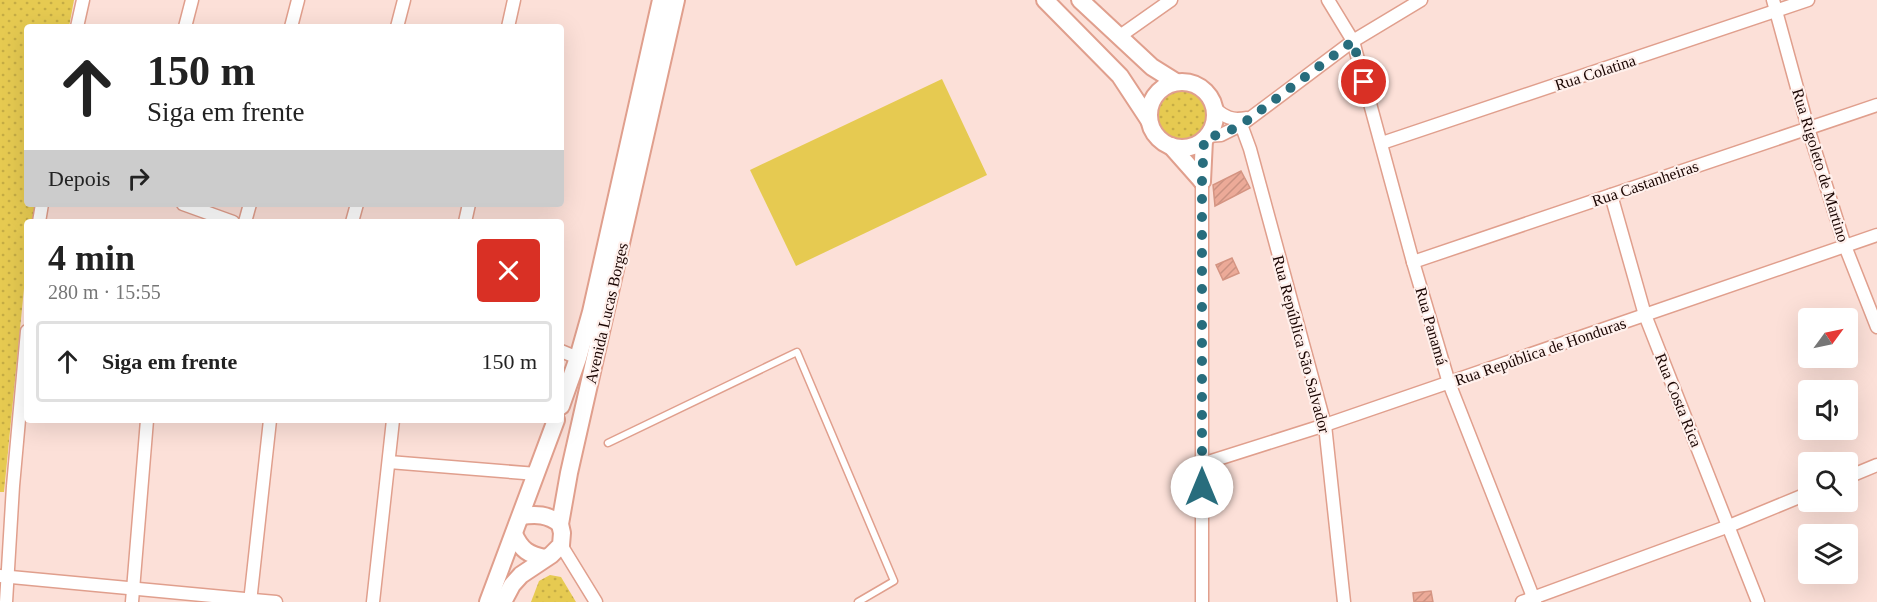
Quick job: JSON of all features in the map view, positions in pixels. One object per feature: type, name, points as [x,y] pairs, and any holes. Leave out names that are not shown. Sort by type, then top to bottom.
[{"type":"street","points":[[78,24],[82,0]]},
{"type":"street","points":[[186,24],[192,0]]},
{"type":"street","points":[[292,24],[298,0]]},
{"type":"street","points":[[398,24],[404,0]]},
{"type":"street","points":[[509,24],[514,0]]},
{"type":"street","name":"Avenida Lucas Borges","points":[[564,398],[591,312],[661,0]]},
{"type":"street","name":"Avenida Lucas Borges","points":[[561,545],[561,524],[569,473],[676,0]]},
{"type":"street","points":[[1045,0],[1120,76],[1149,120],[1156,136],[1171,146],[1202,181]]},
{"type":"street","points":[[1080,0],[1152,67],[1176,82]]},
{"type":"street","points":[[1120,36],[1171,0]]},
{"type":"street","name":"Rua Panamá","points":[[1328,0],[1353,41],[1413,262],[1449,383],[1530,600]]},
{"type":"street","points":[[1171,146],[1189,148],[1206,138],[1221,135],[1244,121],[1353,41],[1421,0]]},
{"type":"street","name":"Rua Colatina","points":[[1382,144],[1774,6],[1808,0]]},
{"type":"street","name":"Rua Rigoleto de Martino","points":[[1774,6],[1808,128],[1845,246],[1877,327]]},
{"type":"street","points":[[1149,120],[1149,110],[1158,92],[1176,82],[1196,85],[1204,91],[1214,108],[1213,128],[1206,138],[1202,181],[1202,602]]},
{"type":"street","name":"Rua Castanheiras","points":[[1413,262],[1877,105]]},
{"type":"street","points":[[1214,108],[1225,117],[1244,121]]},
{"type":"street","name":"Rua República São Salvador","points":[[1244,121],[1326,425],[1344,602]]},
{"type":"street","name":"Rua Costa Rica","points":[[1611,195],[1645,315],[1758,602]]},
{"type":"street","points":[[191,207],[225,219]]},
{"type":"street","name":"Rua República de Honduras","points":[[1202,464],[1326,425],[1877,235]]},
{"type":"street","points":[[564,352],[578,358]]},
{"type":"street","points":[[6,602],[4,577],[24,364]]},
{"type":"street","points":[[132,602],[147,423]]},
{"type":"street","points":[[250,600],[270,423]]},
{"type":"street","points":[[374,602],[393,423]]},
{"type":"street","points":[[488,602],[555,423]]},
{"type":"street","points":[[389,462],[537,474]]},
{"type":"street","points":[[1858,473],[1877,465]]},
{"type":"street","points":[[1530,600],[1798,498]]},
{"type":"street","points":[[521,516],[542,515],[561,524]]},
{"type":"street","points":[[514,534],[525,551],[546,558]]},
{"type":"street","points":[[503,602],[512,585],[521,575],[561,545],[596,602]]},
{"type":"street","points":[[4,577],[276,602]]},
{"type":"lane","points":[[608,443],[797,352],[894,582],[858,602]]},
{"type":"shaded area","points":[[0,0],[74,0],[70,24],[24,24],[24,207],[35,207],[33,219],[24,219],[24,289],[4,492],[0,492]]},
{"type":"shaded area","points":[[942,79],[987,175],[796,266],[750,170]]},
{"type":"shaded area","points":[[1177,89],[1187,89],[1197,93],[1205,101],[1209,116],[1205,131],[1197,139],[1187,143],[1177,143],[1167,139],[1159,131],[1155,121],[1155,111],[1159,101],[1167,93]]},
{"type":"shaded area","points":[[550,575],[561,577],[576,602],[531,602],[539,581]]},
{"type":"building","points":[[1241,171],[1250,188],[1215,206],[1213,185]]},
{"type":"building","points":[[1232,258],[1239,273],[1223,280],[1216,265]]},
{"type":"building","points":[[1431,591],[1433,602],[1414,602],[1413,593]]},
{"type":"route","points":[[1202,487],[1204,140],[1208,136],[1230,132],[1241,125],[1353,41],[1364,82]]}]
